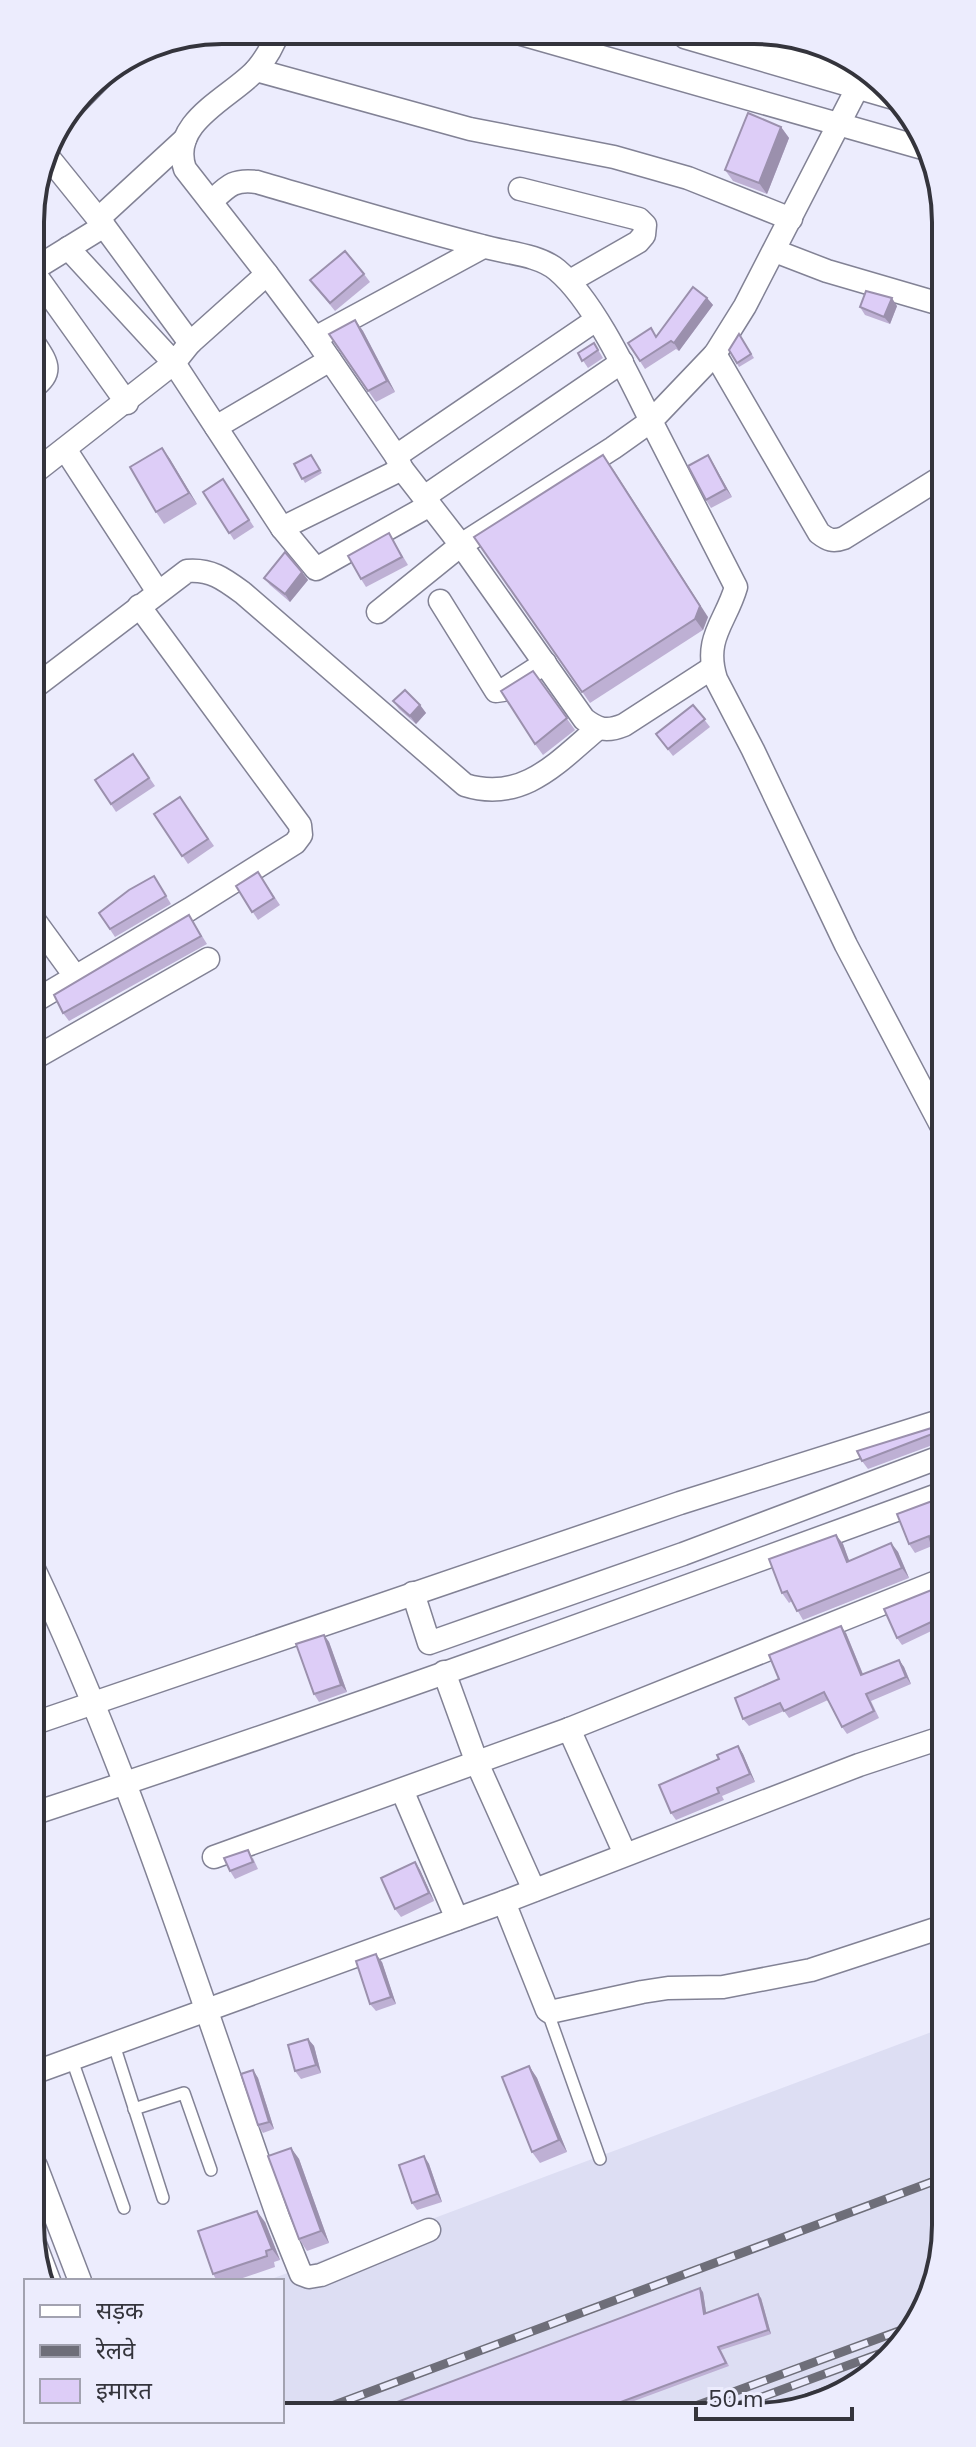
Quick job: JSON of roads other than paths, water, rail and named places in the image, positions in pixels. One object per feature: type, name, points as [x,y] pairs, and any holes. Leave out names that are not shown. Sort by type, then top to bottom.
[{"type":"street","points":[[44,263],[101,222],[185,139],[199,118],[256,70],[273,44]]},
{"type":"street","points":[[556,44],[914,146]]},
{"type":"street","points":[[731,44],[855,76]]},
{"type":"street","points":[[256,70],[470,129],[614,157],[688,178],[791,219]]},
{"type":"street","points":[[378,612],[461,545],[651,421],[715,354],[775,251],[862,80]]},
{"type":"street","points":[[185,139],[180,154],[185,169],[315,338],[399,462],[584,719],[597,729],[611,730],[624,725],[712,668]]},
{"type":"street","points":[[54,164],[190,343]]},
{"type":"street","points":[[211,202],[240,180],[257,182],[530,258],[554,267],[570,281],[622,362],[736,587],[733,600],[715,630],[712,668],[846,945],[932,1108]]},
{"type":"street","points":[[520,189],[639,219],[645,225],[644,235],[638,242],[570,281]]},
{"type":"street","points":[[315,338],[483,247]]},
{"type":"street","points":[[68,248],[174,363],[282,528],[316,569],[427,501],[622,362]]},
{"type":"street","points":[[775,251],[827,271],[932,302]]},
{"type":"street","points":[[44,465],[127,403],[174,363],[190,343],[267,274]]},
{"type":"street","points":[[44,288],[127,403]]},
{"type":"street","points":[[282,528],[399,462],[596,320]]},
{"type":"street","points":[[715,354],[819,533],[827,539],[835,541],[844,538],[932,483]]},
{"type":"street","points":[[44,360],[47,365],[44,378]]},
{"type":"street","points":[[216,427],[330,360]]},
{"type":"street","points":[[65,449],[158,592]]},
{"type":"street","points":[[44,680],[187,571],[203,570],[221,577],[465,785],[485,792],[515,787],[543,775],[597,729]]},
{"type":"street","points":[[440,601],[496,691],[503,690],[545,663]]},
{"type":"street","points":[[44,995],[190,909],[295,843],[301,835],[300,825],[139,606]]},
{"type":"street","points":[[44,933],[75,976]]},
{"type":"street","points":[[44,1053],[208,959]]},
{"type":"street","points":[[44,1720],[680,1503],[932,1423]]},
{"type":"street","points":[[429,1643],[683,1554],[932,1460]]},
{"type":"street","points":[[44,1810],[442,1673],[932,1497]]},
{"type":"street","points":[[214,1857],[569,1729],[932,1584]]},
{"type":"street","points":[[44,1591],[95,1703],[127,1784],[205,2012],[301,2274],[309,2277],[321,2275],[429,2230]]},
{"type":"street","points":[[413,1593],[429,1643],[477,1763],[534,1890]]},
{"type":"street","points":[[569,1729],[625,1854]]},
{"type":"street","points":[[44,2069],[504,1902],[859,1765],[932,1741]]},
{"type":"street","points":[[402,1790],[457,1919]]},
{"type":"street","points":[[504,1902],[547,2010],[554,2012],[655,1990],[723,1987],[811,1970],[932,1930]]},
{"type":"street","points":[[44,2187],[79,2279]]},
{"type":"lane","points":[[547,2010],[600,2159]]},
{"type":"lane","points":[[114,2045],[163,2198]]},
{"type":"lane","points":[[72,2060],[124,2208]]},
{"type":"lane","points":[[134,2109],[184,2093],[211,2170]]},
{"type":"railway","points":[[340,2403],[932,2182]]},
{"type":"railway","points":[[704,2403],[896,2332]]},
{"type":"railway","points":[[746,2403],[875,2355]]}]
